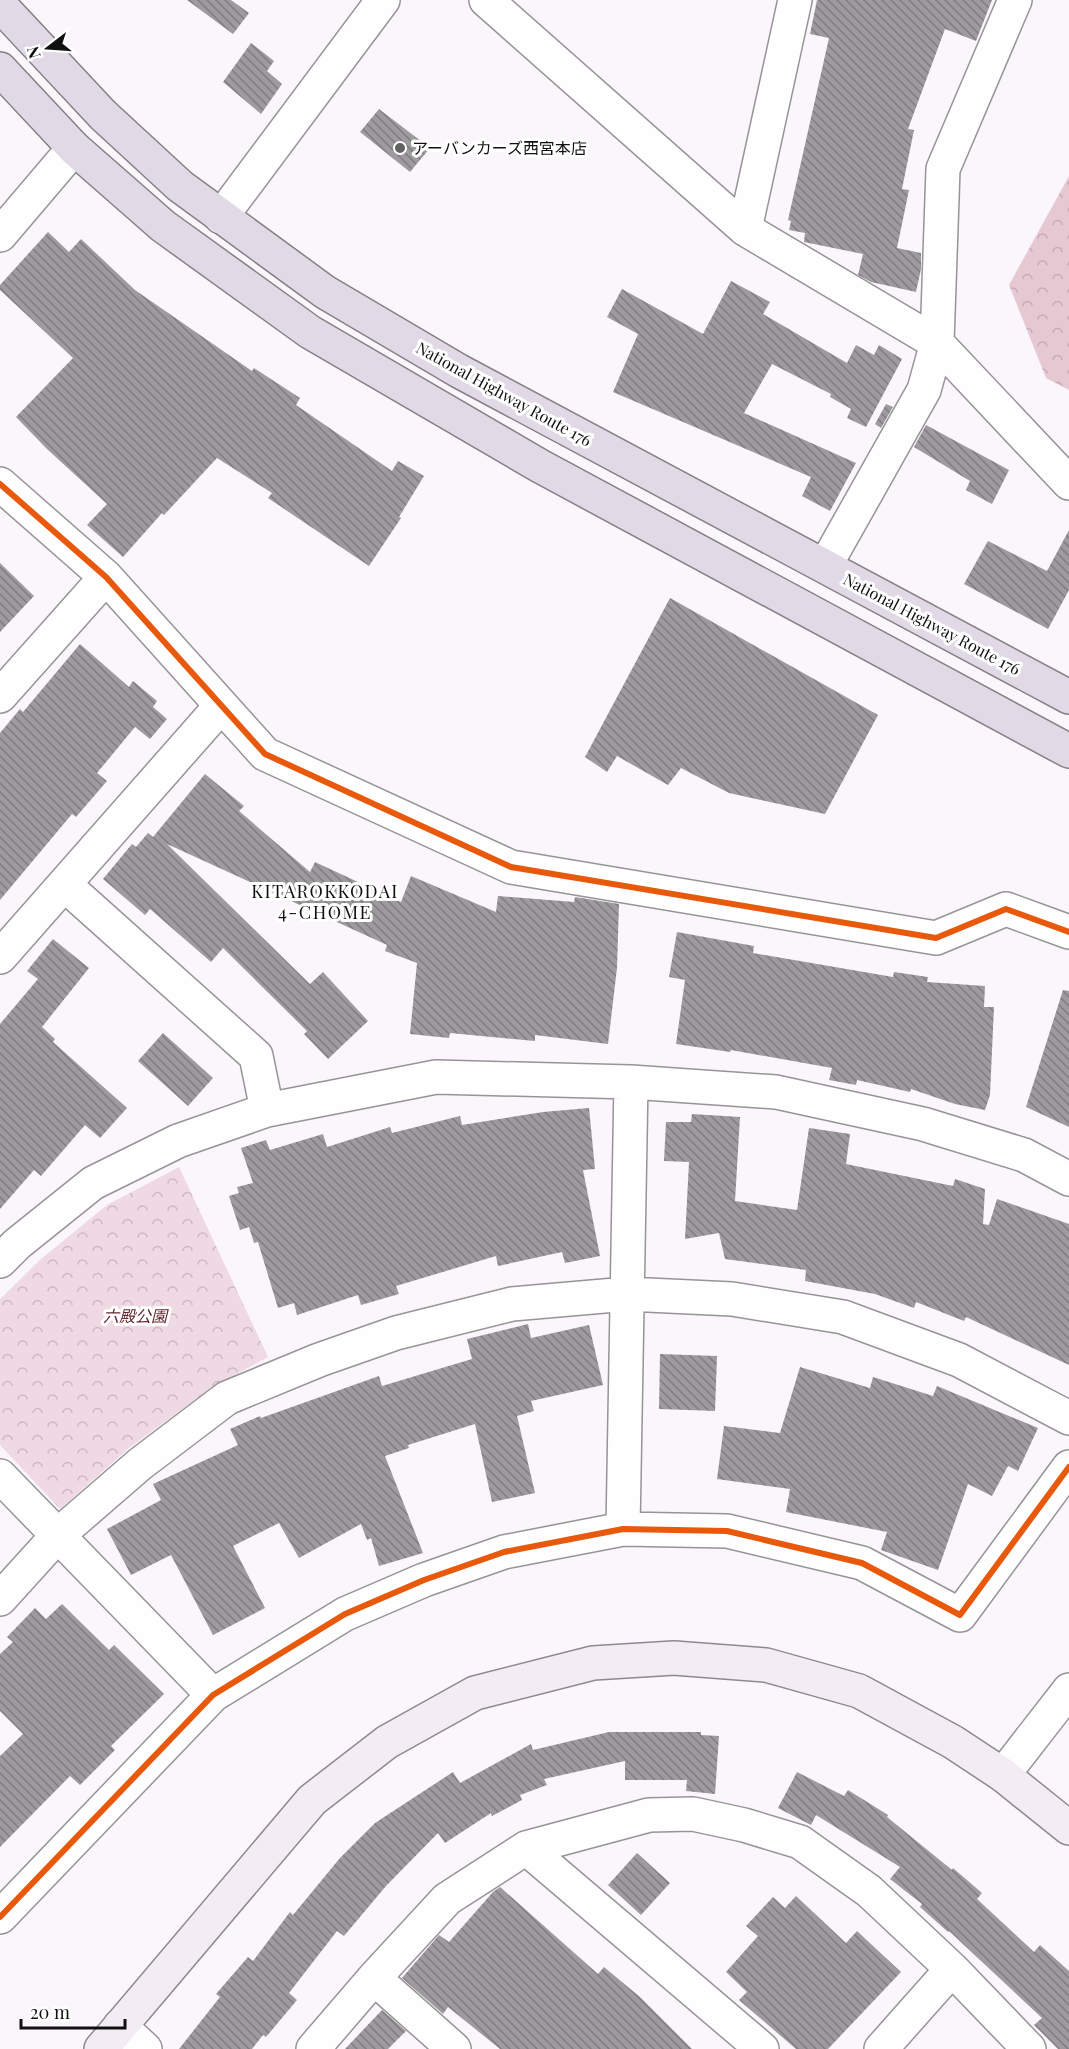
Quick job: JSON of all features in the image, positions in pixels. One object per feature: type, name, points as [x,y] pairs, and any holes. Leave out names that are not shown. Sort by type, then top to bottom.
[{"type":"highway","name":"National Highway Route 176","points":[[0,5],[103,115],[180,186],[325,292],[459,371],[1069,697]]},
{"type":"highway","points":[[0,69],[74,148],[163,226],[310,332],[540,466],[1069,751]]},
{"type":"street","points":[[221,217],[383,0]]},
{"type":"street","points":[[486,0],[745,229],[938,343],[1069,483]]},
{"type":"street","points":[[745,229],[795,0]]},
{"type":"street","points":[[825,566],[924,390],[938,343],[943,169],[1015,0]]},
{"type":"street","points":[[0,235],[74,148]]},
{"type":"street","points":[[0,484],[106,577],[265,753],[511,867],[936,938],[1006,909],[1069,933]]},
{"type":"street","points":[[0,696],[106,577]]},
{"type":"street","points":[[0,957],[221,706]]},
{"type":"street","points":[[65,885],[256,1056],[267,1110]]},
{"type":"street","points":[[0,1262],[17,1244],[93,1183],[178,1141],[267,1110],[436,1077],[631,1082],[776,1092],[923,1124],[1024,1155],[1069,1179]]},
{"type":"street","points":[[623,1529],[631,1082]]},
{"type":"street","points":[[0,1599],[58,1535],[140,1464],[227,1398],[319,1360],[396,1333],[512,1304],[627,1294],[732,1299],[843,1317],[959,1360],[1069,1418]]},
{"type":"street","points":[[0,1917],[213,1695],[345,1614],[424,1580],[504,1552],[623,1529],[727,1531],[862,1563],[960,1615],[1069,1467]]},
{"type":"street","points":[[0,1476],[213,1695]]},
{"type":"street","points":[[145,2049],[111,2038],[312,1800],[387,1742],[475,1693],[593,1663],[674,1658],[766,1665],[859,1691],[953,1742],[1003,1775],[1069,1828]]},
{"type":"street","points":[[1003,1775],[1069,1690]]},
{"type":"street","points":[[313,2049],[374,1978],[447,1899],[526,1848],[649,1815],[693,1814],[744,1825],[800,1842],[869,1891],[952,1969],[1029,2049]]},
{"type":"street","points":[[526,1848],[762,2049]]},
{"type":"street","points":[[881,2049],[952,1969]]},
{"type":"street","points":[[374,1978],[454,2049]]},
{"type":"green space","points":[[1069,176],[1069,390],[1046,378],[1009,285]]},
{"type":"green space","name":"六殿公園","points":[[179,1167],[268,1357],[211,1388],[129,1448],[60,1509],[0,1445],[0,1299],[41,1259],[107,1205]]},
{"type":"building","points":[[187,0],[231,0],[249,13],[233,34]]},
{"type":"building","points":[[817,0],[992,0],[976,41],[945,29],[908,129],[914,130],[902,189],[909,190],[897,248],[921,253],[921,269],[916,292],[871,282],[858,275],[863,254],[804,242],[805,233],[789,230],[791,221],[788,220],[829,38],[810,34]]},
{"type":"building","points":[[251,43],[274,61],[267,71],[282,84],[261,114],[223,82]]},
{"type":"building","points":[[379,109],[430,148],[410,172],[360,132]]},
{"type":"building","points":[[48,232],[69,252],[81,239],[135,290],[252,371],[254,368],[300,398],[296,405],[392,471],[398,461],[424,476],[399,517],[401,518],[369,566],[268,498],[272,493],[217,458],[164,515],[162,513],[123,557],[87,525],[107,504],[16,417],[73,358],[0,290],[0,285]]},
{"type":"building","points":[[731,281],[770,302],[763,314],[847,363],[856,345],[874,355],[879,345],[902,359],[866,427],[847,418],[851,409],[830,397],[831,394],[772,364],[744,413],[856,463],[830,511],[802,496],[811,477],[613,392],[638,334],[607,317],[622,289],[703,334]]},
{"type":"building","points":[[886,404],[893,407],[881,428],[875,424]]},
{"type":"building","points":[[926,425],[1009,470],[992,504],[966,490],[970,481],[914,447]]},
{"type":"building","points":[[1069,530],[1069,590],[1048,629],[964,584],[988,541],[1047,571]]},
{"type":"building","points":[[0,563],[34,596],[0,632]]},
{"type":"building","points":[[670,598],[878,715],[825,814],[729,793],[681,768],[668,785],[617,756],[607,772],[585,757]]},
{"type":"building","points":[[80,644],[129,687],[133,681],[157,701],[153,707],[167,719],[150,739],[135,727],[97,773],[107,781],[76,817],[72,814],[0,900],[0,733],[20,709],[23,712]]},
{"type":"building","points":[[205,774],[244,806],[239,811],[310,872],[315,862],[401,902],[411,876],[496,912],[498,896],[574,902],[575,897],[619,904],[617,968],[608,1044],[535,1035],[535,1041],[450,1033],[449,1038],[410,1034],[417,963],[385,951],[387,945],[167,844],[310,984],[323,972],[368,1021],[328,1059],[304,1034],[307,1031],[223,948],[211,962],[150,909],[145,915],[103,879],[132,844],[136,847],[148,833],[153,837]]},
{"type":"building","points":[[677,932],[754,946],[753,953],[893,977],[894,972],[928,977],[927,982],[985,986],[984,1007],[994,1007],[990,1095],[985,1110],[955,1104],[911,1089],[910,1092],[857,1080],[856,1085],[829,1080],[832,1068],[731,1050],[730,1052],[676,1044],[685,980],[669,977]]},
{"type":"building","points":[[53,939],[89,968],[42,1027],[55,1039],[53,1042],[127,1108],[100,1138],[85,1125],[41,1176],[34,1170],[0,1209],[0,1024],[38,979],[27,971]]},
{"type":"building","points":[[1063,990],[1069,991],[1069,1127],[1026,1107]]},
{"type":"building","points":[[163,1033],[213,1078],[188,1106],[138,1061]]},
{"type":"building","points":[[589,1108],[595,1169],[583,1170],[600,1256],[565,1263],[562,1252],[498,1266],[496,1256],[396,1286],[399,1294],[361,1305],[358,1295],[297,1315],[294,1303],[278,1308],[258,1242],[254,1243],[249,1227],[240,1230],[229,1196],[239,1193],[237,1187],[253,1183],[241,1148],[266,1140],[270,1150],[323,1134],[327,1147],[390,1127],[392,1133],[460,1116],[462,1125],[543,1112]]},
{"type":"building","points":[[692,1114],[740,1117],[735,1201],[797,1210],[809,1128],[850,1134],[846,1164],[953,1186],[955,1179],[985,1189],[983,1224],[989,1225],[997,1199],[1069,1224],[1069,1365],[966,1317],[964,1321],[916,1302],[914,1308],[875,1294],[805,1281],[806,1270],[725,1259],[719,1233],[685,1239],[689,1162],[664,1161],[666,1122],[691,1122]]},
{"type":"building","points":[[528,1324],[531,1338],[589,1325],[603,1385],[531,1401],[534,1411],[517,1416],[535,1493],[492,1502],[475,1424],[408,1445],[409,1448],[385,1456],[423,1553],[379,1566],[371,1538],[367,1540],[361,1524],[299,1558],[279,1523],[233,1546],[265,1608],[213,1635],[171,1555],[131,1575],[107,1529],[161,1500],[153,1484],[238,1445],[230,1429],[260,1416],[261,1418],[379,1376],[382,1386],[472,1359],[467,1339]]},
{"type":"building","points":[[660,1354],[717,1356],[715,1411],[659,1409]]},
{"type":"building","points":[[800,1367],[870,1388],[873,1377],[933,1396],[937,1386],[1038,1428],[1018,1471],[1008,1466],[992,1496],[968,1484],[938,1570],[881,1550],[887,1532],[786,1512],[790,1489],[717,1479],[724,1426],[780,1433]]},
{"type":"building","points":[[62,1604],[109,1650],[114,1645],[164,1694],[111,1746],[115,1750],[80,1785],[70,1776],[0,1847],[0,1756],[23,1734],[0,1711],[0,1654],[13,1642],[7,1637],[35,1608],[46,1619]]},
{"type":"building","points":[[609,1732],[701,1732],[701,1735],[719,1736],[715,1794],[686,1791],[687,1780],[625,1780],[625,1761],[544,1779],[547,1785],[520,1795],[522,1800],[492,1816],[491,1813],[445,1843],[438,1833],[386,1886],[344,1936],[337,1931],[289,1993],[297,2000],[266,2037],[263,2035],[252,2049],[179,2049],[220,1997],[216,1994],[248,1957],[253,1961],[290,1912],[293,1915],[340,1858],[375,1823],[453,1772],[460,1783],[531,1744],[533,1750]]},
{"type":"building","points":[[797,1772],[844,1796],[848,1790],[888,1815],[887,1817],[982,1893],[977,1899],[1034,1952],[1040,1945],[1069,1971],[1069,2049],[1058,2049],[1034,2025],[1042,2018],[920,1907],[922,1904],[890,1879],[900,1867],[816,1815],[811,1825],[778,1808]]},
{"type":"building","points":[[637,1853],[670,1883],[641,1915],[608,1885]]},
{"type":"building","points":[[500,1887],[598,1974],[604,1967],[640,1997],[692,2049],[500,2049],[448,2007],[443,2014],[402,1978],[439,1935],[449,1942]]},
{"type":"building","points":[[796,1896],[846,1943],[857,1931],[901,1972],[828,2049],[796,2049],[739,2000],[747,1992],[726,1972],[758,1936],[746,1926],[773,1897],[785,1908]]},
{"type":"building","points":[[382,2010],[406,2031],[388,2049],[345,2049]]},
{"type":"cycle path","points":[[0,484],[106,577],[265,754],[511,867],[936,938],[1006,909],[1069,932]]},
{"type":"cycle path","points":[[0,1917],[213,1695],[345,1614],[424,1580],[504,1552],[623,1529],[727,1531],[862,1563],[960,1615],[1069,1467]]},
{"type":"place","name":"アーバンカーズ西宮本店","points":[[400,148]]},
{"type":"district","name":"KITAROKKODAI 4-CHOME","points":[[325,902]]}]
